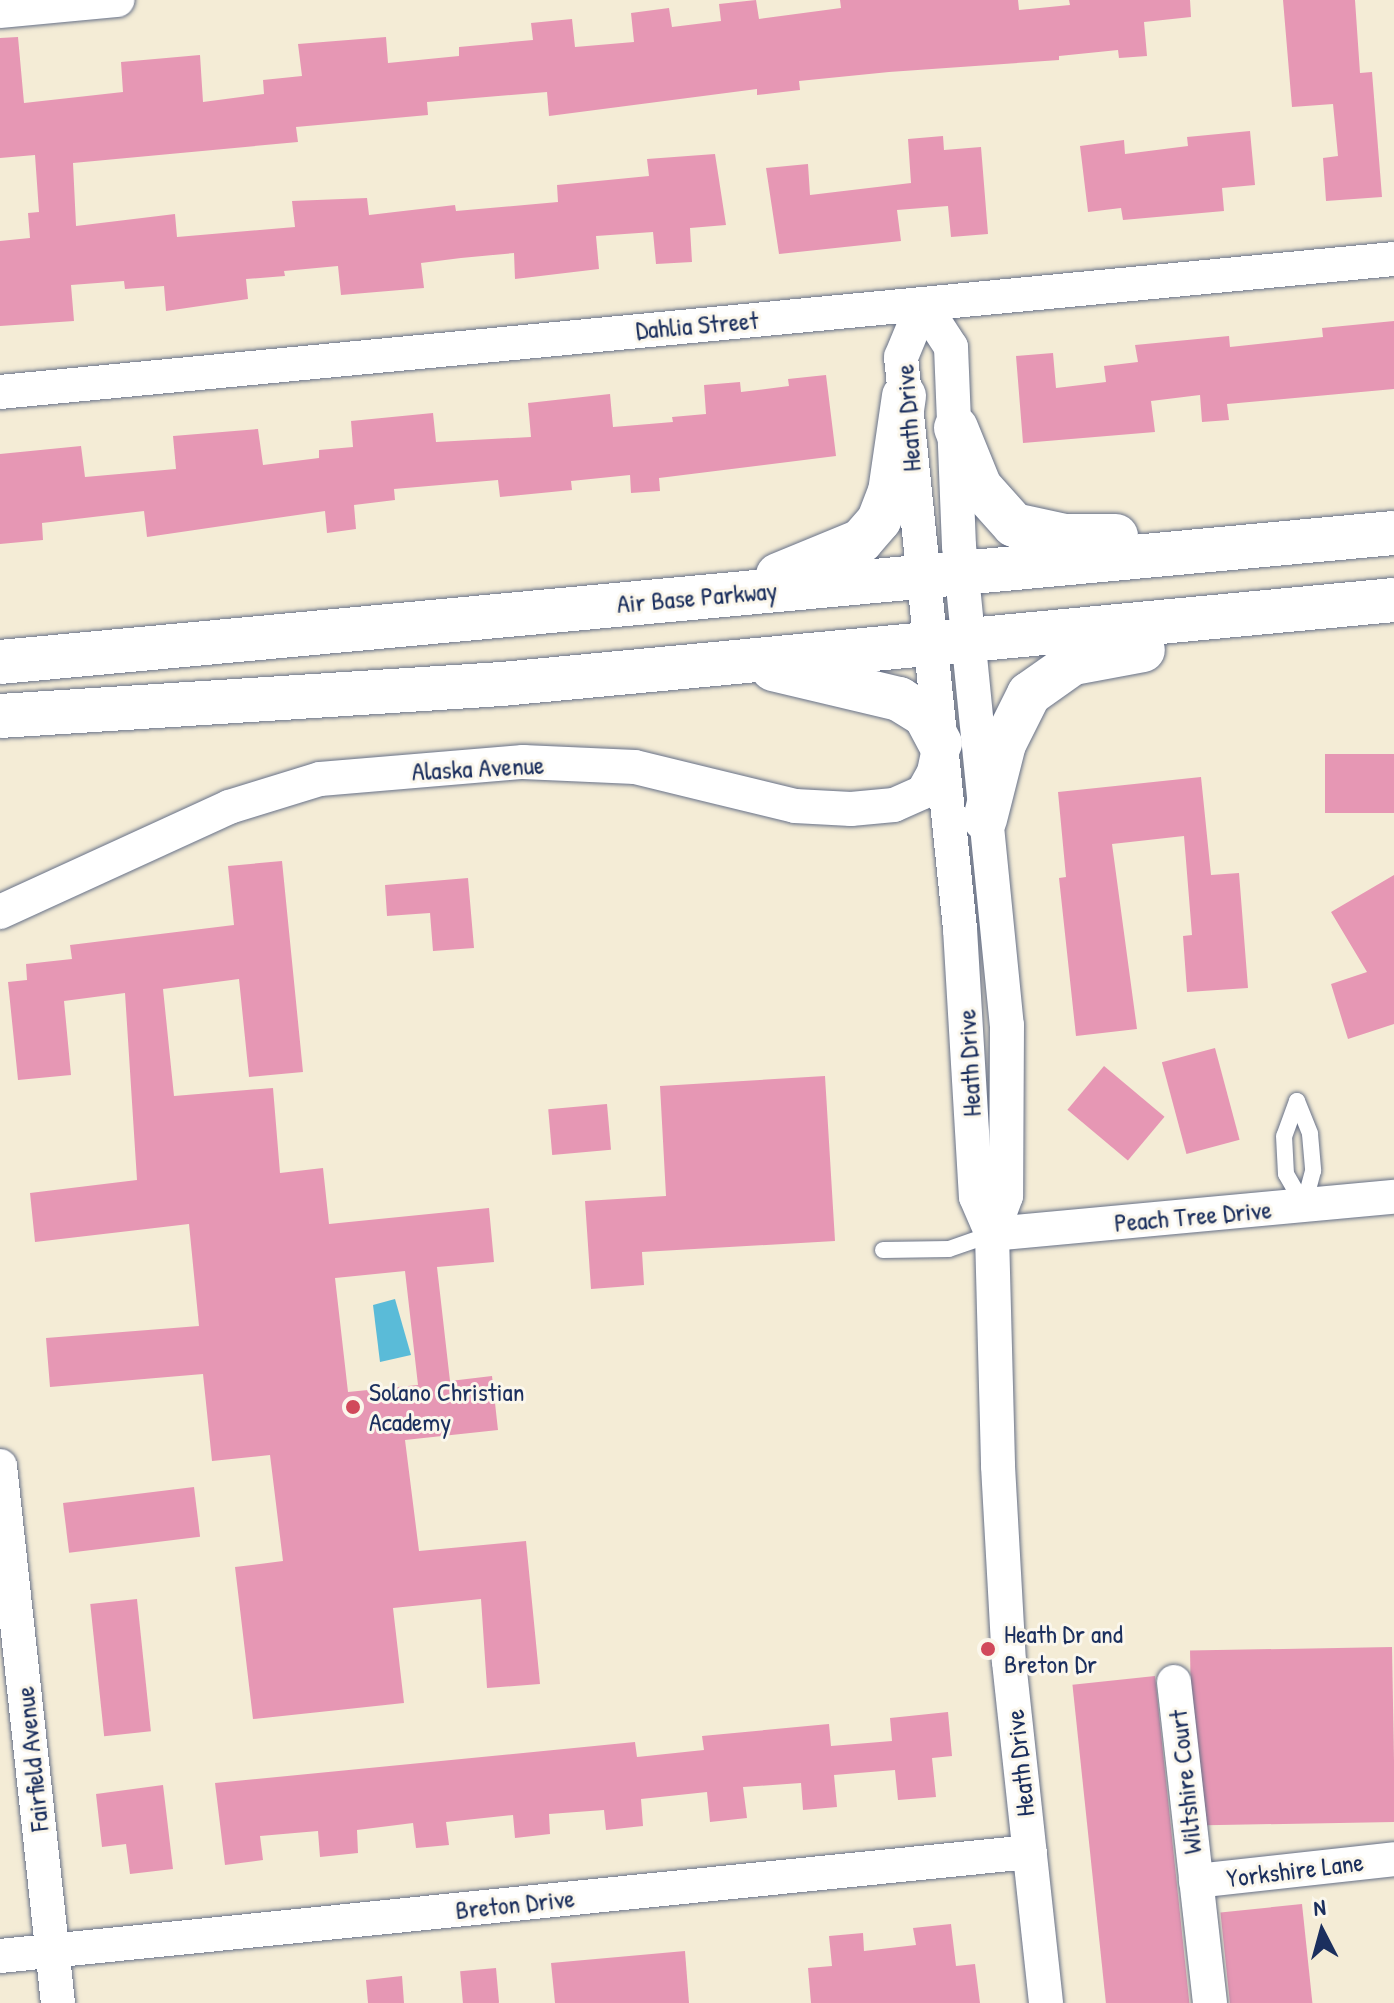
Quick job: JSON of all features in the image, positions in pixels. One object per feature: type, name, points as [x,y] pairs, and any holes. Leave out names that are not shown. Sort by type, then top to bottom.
[{"type":"main road","points":[[735,593],[861,541],[879,520],[890,492],[904,396]]},
{"type":"main road","points":[[956,428],[980,487],[1014,525],[1065,536],[1138,536],[1238,548]]},
{"type":"main road","name":"Air Base Parkway","points":[[0,662],[1394,533]]},
{"type":"main road","points":[[0,716],[502,684],[1394,600]]},
{"type":"main road","points":[[985,819],[1015,714],[1047,677],[1073,663],[1100,654],[1292,636],[1394,610]]},
{"type":"main road","points":[[740,660],[899,699],[925,715],[940,743]]},
{"type":"street","points":[[0,11],[117,0]]},
{"type":"street","name":"Dahlia Street","points":[[0,392],[1394,259]]},
{"type":"street","name":"Heath Drive","points":[[923,304],[901,357],[904,396],[942,576],[948,641],[985,819],[1008,1067],[1006,1196],[992,1234]]},
{"type":"street","name":"Heath Drive","points":[[923,304],[951,347],[956,428],[942,576]]},
{"type":"street","name":"Heath Drive","points":[[948,641],[940,743],[967,1013],[976,1197],[992,1234],[1008,1647],[1046,2003]]},
{"type":"street","name":"Alaska Avenue","points":[[0,912],[279,788],[320,779],[523,762],[635,767],[795,806],[851,809],[894,805],[923,792],[934,772],[940,743]]},
{"type":"street","name":"Peach Tree Drive","points":[[992,1234],[1394,1197]]},
{"type":"street","name":"Fairfield Avenue","points":[[0,1466],[58,2003]]},
{"type":"street","name":"Wiltshire Court","points":[[1174,1682],[1210,2003]]},
{"type":"street","name":"Breton Drive","points":[[0,1956],[1030,1852]]},
{"type":"street","name":"Yorkshire Lane","points":[[1196,1881],[1394,1859]]},
{"type":"lane","points":[[1297,1101],[1310,1134],[1313,1171],[1304,1205],[1286,1174],[1284,1136],[1297,1101]]},
{"type":"lane","points":[[883,1250],[949,1249],[992,1234]]},
{"type":"water","points":[[395,1299],[411,1355],[380,1362],[373,1305]]},
{"type":"building","points":[[756,0],[759,19],[841,8],[840,0],[1018,0],[1019,10],[1070,5],[1069,0],[1190,0],[1191,17],[1144,22],[1147,56],[1119,58],[1118,50],[1059,56],[1059,60],[799,81],[800,90],[757,95],[757,89],[549,116],[547,92],[427,102],[428,115],[296,127],[298,142],[73,163],[76,226],[175,214],[177,237],[295,227],[292,201],[367,198],[369,215],[455,205],[456,211],[558,202],[557,185],[649,176],[647,159],[715,154],[726,225],[690,228],[692,262],[656,264],[653,232],[596,236],[599,269],[515,279],[514,253],[461,258],[421,263],[424,288],[341,295],[338,266],[284,271],[285,276],[246,279],[248,299],[166,311],[164,286],[125,289],[124,281],[71,285],[74,321],[0,326],[0,241],[30,238],[28,213],[39,212],[35,155],[0,158],[0,38],[18,37],[24,103],[123,92],[121,62],[200,55],[203,102],[264,94],[263,80],[302,76],[298,44],[386,37],[388,63],[459,56],[459,47],[533,40],[531,23],[572,19],[575,47],[634,42],[631,13],[669,8],[672,27],[721,21],[719,4]]},
{"type":"building","points":[[1283,0],[1355,0],[1360,73],[1372,72],[1382,197],[1326,201],[1323,158],[1338,156],[1333,104],[1292,107]]},
{"type":"building","points":[[1250,131],[1255,185],[1222,188],[1224,211],[1123,220],[1121,208],[1088,212],[1080,146],[1124,140],[1125,154],[1188,146],[1187,137]]},
{"type":"building","points":[[943,136],[944,150],[981,147],[988,234],[951,237],[948,206],[897,210],[901,241],[779,254],[766,168],[808,164],[810,195],[911,183],[908,139]]},
{"type":"building","points":[[1394,321],[1394,389],[1227,404],[1229,420],[1202,422],[1200,395],[1151,401],[1155,432],[1023,443],[1016,356],[1053,353],[1056,388],[1106,382],[1104,366],[1138,362],[1135,345],[1229,336],[1230,347],[1323,337],[1322,328]]},
{"type":"building","points":[[826,375],[836,456],[659,478],[660,491],[631,493],[630,475],[571,481],[572,490],[500,497],[498,480],[394,489],[395,500],[354,505],[356,529],[327,533],[325,511],[147,537],[144,511],[42,523],[43,540],[0,544],[0,454],[81,446],[85,477],[176,469],[173,436],[258,429],[263,465],[319,458],[319,450],[353,447],[351,421],[433,413],[436,442],[531,437],[528,403],[610,394],[613,427],[673,422],[672,417],[706,414],[704,385],[740,382],[741,392],[789,386],[788,379]]},
{"type":"building","points":[[1325,754],[1394,754],[1394,813],[1325,813]]},
{"type":"building","points":[[1201,777],[1211,875],[1239,873],[1248,988],[1187,992],[1183,936],[1192,935],[1184,836],[1112,844],[1137,1029],[1076,1036],[1059,878],[1066,877],[1058,792]]},
{"type":"building","points":[[282,861],[303,1072],[249,1077],[239,979],[163,989],[174,1096],[273,1088],[280,1173],[323,1168],[329,1224],[489,1208],[494,1262],[437,1267],[450,1381],[492,1376],[498,1430],[405,1440],[419,1551],[526,1541],[540,1684],[487,1688],[481,1599],[393,1608],[404,1703],[253,1719],[235,1567],[283,1561],[270,1455],[212,1461],[203,1374],[50,1387],[46,1338],[199,1326],[189,1224],[35,1242],[30,1193],[137,1180],[125,993],[64,1001],[71,1075],[18,1080],[8,982],[27,980],[26,964],[72,959],[70,945],[234,925],[228,866]],"holes":[[[405,1271],[418,1385],[348,1392],[335,1278]]]},
{"type":"building","points":[[1394,875],[1394,1024],[1348,1039],[1331,984],[1367,972],[1331,912]]},
{"type":"building","points":[[468,878],[474,948],[433,951],[430,913],[387,916],[385,885]]},
{"type":"building","points":[[1215,1048],[1240,1140],[1186,1154],[1162,1062]]},
{"type":"building","points":[[1104,1066],[1165,1117],[1128,1160],[1067,1110]]},
{"type":"building","points":[[825,1076],[835,1241],[642,1252],[644,1285],[591,1289],[585,1201],[666,1196],[660,1086]]},
{"type":"building","points":[[607,1104],[611,1150],[552,1155],[548,1109]]},
{"type":"building","points":[[194,1487],[200,1537],[69,1553],[63,1503]]},
{"type":"building","points":[[137,1599],[151,1731],[104,1736],[90,1604]]},
{"type":"building","points":[[1392,1647],[1394,1822],[1193,1825],[1190,1651]]},
{"type":"building","points":[[1155,1676],[1189,2003],[1106,2003],[1072,1685]]},
{"type":"building","points":[[948,1712],[952,1756],[932,1758],[936,1797],[898,1800],[895,1770],[834,1775],[837,1807],[803,1810],[801,1783],[743,1787],[747,1818],[710,1822],[707,1792],[641,1799],[643,1826],[606,1830],[604,1810],[549,1814],[550,1834],[515,1838],[513,1815],[446,1822],[449,1845],[416,1848],[413,1823],[357,1830],[358,1853],[320,1857],[318,1831],[260,1836],[263,1860],[225,1865],[215,1783],[635,1742],[637,1757],[704,1750],[702,1736],[829,1724],[831,1746],[892,1741],[890,1718]]},
{"type":"building","points":[[163,1785],[173,1869],[130,1874],[126,1844],[102,1847],[96,1794]]},
{"type":"building","points":[[1302,1904],[1312,2003],[1230,2003],[1220,1913]]},
{"type":"building","points":[[951,1924],[956,1966],[975,1964],[980,2003],[811,2003],[808,1968],[832,1966],[829,1936],[863,1933],[864,1951],[916,1945],[913,1928]]},
{"type":"building","points":[[685,1951],[689,2003],[555,2003],[551,1963]]},
{"type":"building","points":[[496,1968],[499,2003],[463,2003],[460,1971]]},
{"type":"building","points":[[402,1976],[404,2003],[368,2003],[366,1980]]},
{"type":"place","name":"Solano Christian Academy","points":[[353,1407]]},
{"type":"place","name":"Heath Dr and Breton Dr","points":[[988,1649]]}]
